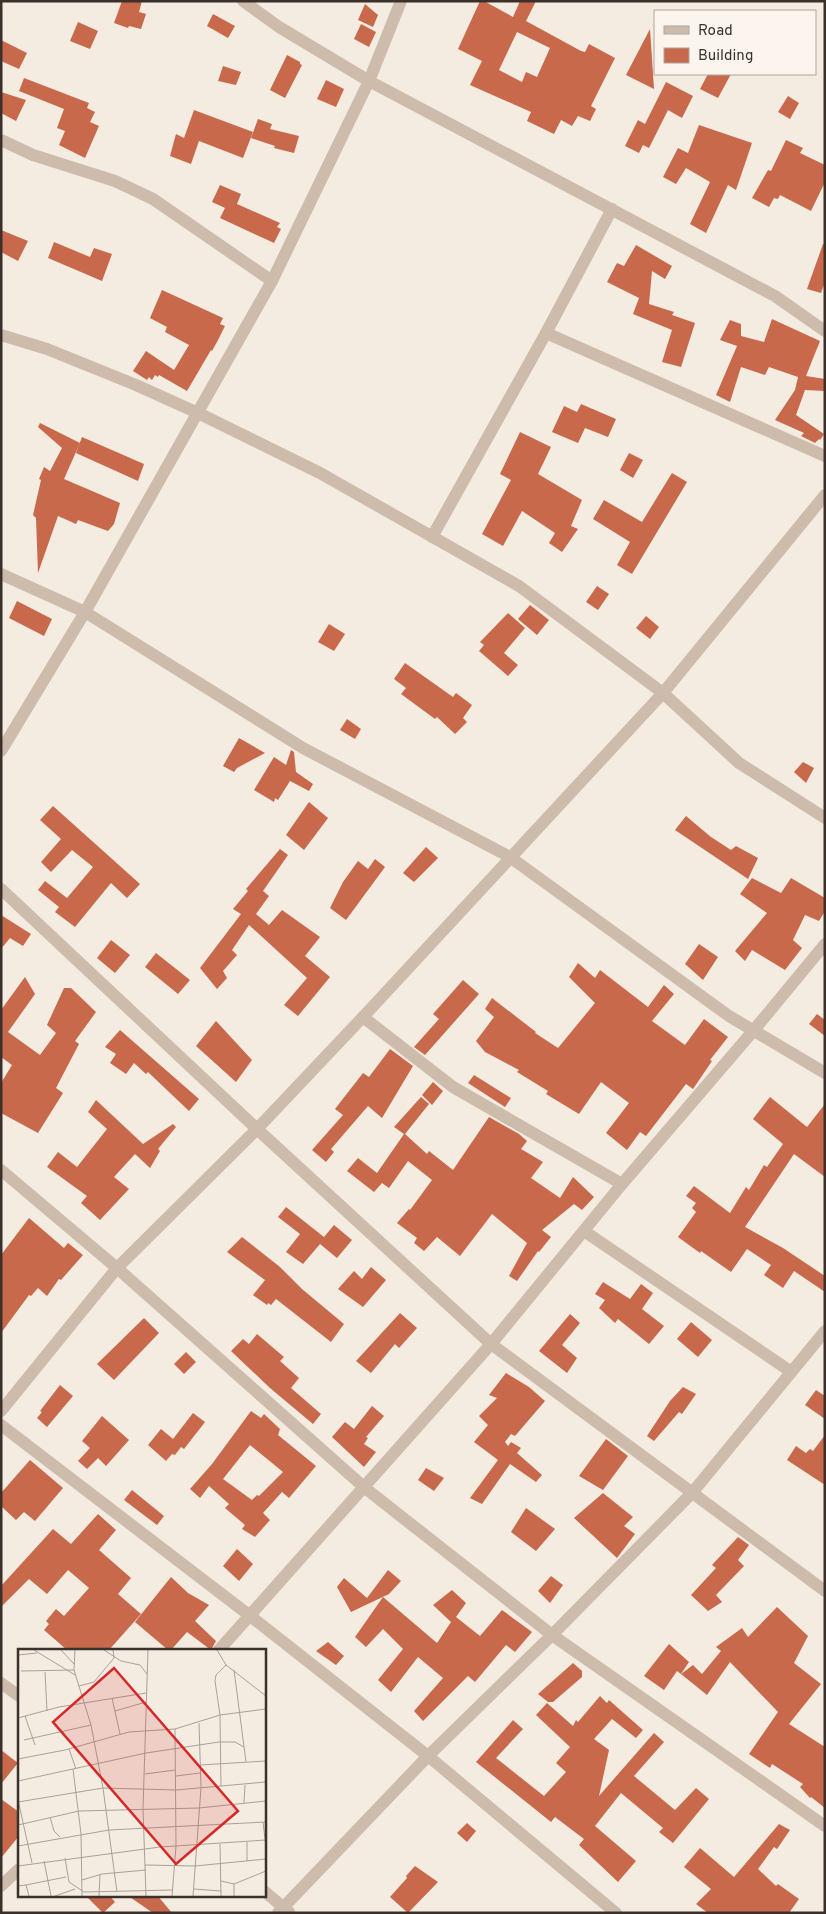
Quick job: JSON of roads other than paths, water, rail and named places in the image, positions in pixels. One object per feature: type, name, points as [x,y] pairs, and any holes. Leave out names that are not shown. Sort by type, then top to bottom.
[{"type":"street","points":[[243,1],[279,27],[369,81],[776,296],[825,331]]},
{"type":"street","points":[[1,751],[85,612],[272,281],[369,81],[401,1]]},
{"type":"street","points":[[1,140],[33,155],[115,181],[153,199],[272,281]]},
{"type":"street","points":[[432,537],[612,209]]},
{"type":"street","points":[[546,332],[825,456]]},
{"type":"street","points":[[1,335],[47,349],[136,385],[198,413],[320,473],[519,586],[662,694],[739,763],[825,818]]},
{"type":"street","points":[[1,1411],[117,1268],[257,1129],[662,694],[825,495]]},
{"type":"street","points":[[1,574],[85,612],[303,748],[510,857],[729,1016],[825,1073]]},
{"type":"street","points":[[1,889],[257,1129],[491,1344],[825,1591]]},
{"type":"street","points":[[220,1649],[365,1488],[491,1344],[622,1184],[825,944]]},
{"type":"street","points":[[363,1017],[453,1087],[622,1184]]},
{"type":"street","points":[[1,1170],[117,1268],[365,1488],[552,1636],[825,1826]]},
{"type":"street","points":[[584,1232],[790,1372]]},
{"type":"street","points":[[265,1892],[284,1911],[428,1756],[552,1636],[692,1493],[825,1331]]},
{"type":"street","points":[[1,1425],[249,1615],[428,1756],[616,1913]]},
{"type":"street","points":[[1,1683],[18,1695]]},
{"type":"street","points":[[1,1886],[18,1870]]}]
